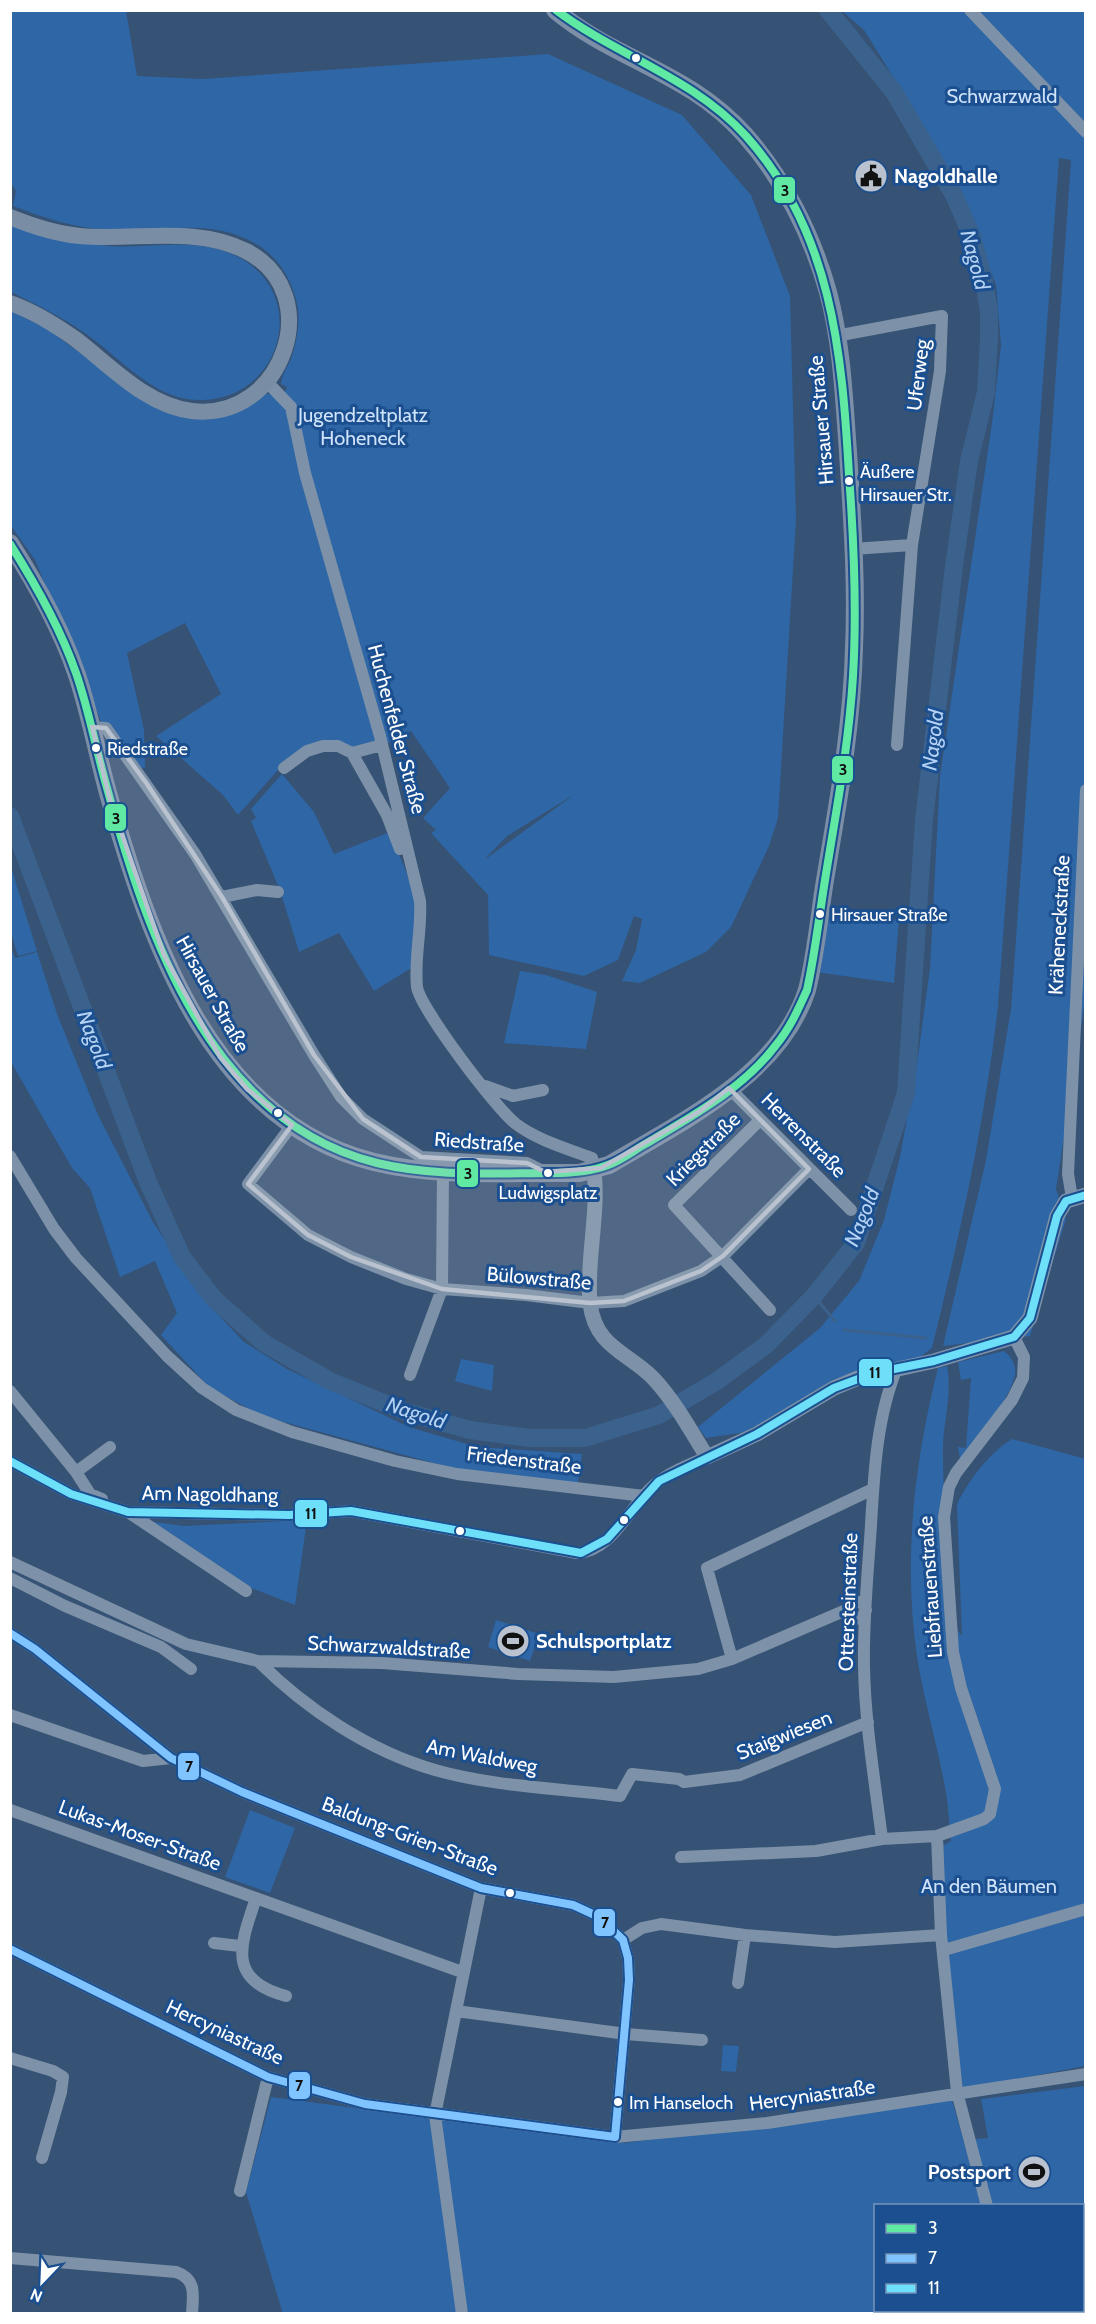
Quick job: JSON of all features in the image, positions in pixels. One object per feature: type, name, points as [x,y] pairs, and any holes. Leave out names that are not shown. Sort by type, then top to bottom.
[{"type":"main road","name":"Hirsauer Straße","points":[[10,543],[56,625],[77,676],[110,800],[139,892],[164,955],[220,1058],[247,1089],[292,1125],[335,1148],[372,1161],[407,1168],[443,1171],[594,1171],[609,1165],[700,1111],[764,1061],[786,1036],[799,1014],[812,971],[849,731],[855,646],[846,423],[836,336],[828,291],[797,214],[778,179],[744,134],[695,91],[579,29],[555,10]]},
{"type":"main road","points":[[10,217],[80,236],[199,237],[223,241],[248,252],[270,270],[283,295],[288,315],[288,336],[284,355],[267,382],[251,397],[227,408],[192,411],[170,405],[131,383],[56,326],[10,303]]},
{"type":"street","points":[[970,10],[1086,132]]},
{"type":"street","name":"Uferweg","points":[[836,336],[942,316],[940,371],[912,545],[897,745]]},
{"type":"street","name":"Huchenfelder Straße","points":[[267,382],[291,406],[305,473],[382,745],[420,901],[422,926],[416,946],[417,990],[479,1083],[516,1125],[592,1158],[594,1171]]},
{"type":"street","points":[[852,549],[912,545]]},
{"type":"street","name":"Riedstraße","points":[[92,727],[106,728],[153,792],[222,897],[314,1055],[341,1096],[363,1119],[422,1157],[509,1162],[536,1166],[544,1172]]},
{"type":"street","points":[[352,753],[382,745]]},
{"type":"street","points":[[284,768],[307,752],[323,746],[338,746],[352,753],[387,816],[406,863],[411,868]]},
{"type":"street","name":"Kräheneckstraße","points":[[1074,1061],[1086,790]]},
{"type":"street","points":[[222,897],[257,890],[278,892]]},
{"type":"street","points":[[644,1496],[676,1471],[757,1434],[834,1388],[858,1378],[934,1361],[1014,1337],[1029,1318],[1057,1216],[1079,1196],[1068,1174],[1074,1061],[1086,1055]]},
{"type":"street","points":[[479,1083],[513,1096],[543,1090]]},
{"type":"street","name":"Herrenstraße","points":[[729,1088],[851,1210]]},
{"type":"street","name":"Kriegstraße","points":[[723,1256],[674,1205],[760,1120]]},
{"type":"street","name":"Bülowstraße","points":[[292,1125],[248,1184],[308,1235],[351,1257],[442,1289],[526,1295],[590,1303],[624,1301],[701,1271],[723,1256],[808,1169]]},
{"type":"street","name":"Friedenstraße","points":[[10,1156],[54,1229],[76,1258],[167,1356],[202,1388],[236,1410],[292,1432],[406,1464],[458,1474],[644,1496]]},
{"type":"street","points":[[410,1375],[431,1326],[442,1289],[443,1171]]},
{"type":"street","points":[[594,1171],[590,1303],[596,1325],[604,1339],[658,1384],[707,1457]]},
{"type":"street","points":[[723,1256],[770,1310]]},
{"type":"street","name":"Liebfrauenstraße","points":[[937,1836],[984,1819],[990,1814],[995,1789],[961,1688],[953,1652],[944,1517],[949,1487],[956,1473],[1012,1400],[1023,1378],[1024,1357],[1014,1337]]},
{"type":"street","name":"Ottersteinstraße","points":[[882,1839],[868,1722],[864,1666],[873,1489],[884,1403],[897,1368]]},
{"type":"street","points":[[10,1391],[76,1472],[90,1494],[128,1512],[246,1591]]},
{"type":"street","points":[[76,1472],[110,1447]]},
{"type":"street","name":"Am Nagoldhang","points":[[10,1461],[71,1494],[128,1512],[289,1515],[351,1511],[577,1553],[593,1549],[607,1539],[644,1496]]},
{"type":"street","points":[[732,1659],[707,1568],[873,1489]]},
{"type":"street","name":"Schwarzwaldstraße","points":[[10,1562],[186,1644],[258,1661],[382,1663],[591,1678],[698,1669],[732,1659],[846,1610],[850,1602],[857,1600],[862,1602],[866,1610]]},
{"type":"street","points":[[10,1578],[65,1606],[161,1647],[191,1669]]},
{"type":"street","name":"Baldung-Grien-Straße","points":[[10,1633],[34,1648],[171,1758],[242,1791],[481,1888],[573,1905],[598,1917],[623,1940]]},
{"type":"street","name":"Am Waldweg","points":[[258,1661],[287,1691],[348,1731],[435,1770],[524,1786],[620,1796],[632,1774],[679,1779]]},
{"type":"street","points":[[10,1715],[143,1761],[171,1758]]},
{"type":"street","name":"Staigwiesen","points":[[679,1779],[684,1782],[740,1775],[868,1722]]},
{"type":"street","name":"Lukas-Moser-Straße","points":[[10,1810],[462,1972]]},
{"type":"street","points":[[681,1857],[816,1851],[882,1839],[937,1836],[941,1935],[957,2092],[987,2204]]},
{"type":"street","points":[[462,2313],[435,2115],[462,1972],[481,1888]]},
{"type":"street","points":[[256,1898],[240,1946],[243,1967],[257,1985],[286,1996]]},
{"type":"street","points":[[944,1950],[1086,1909]]},
{"type":"street","points":[[615,2137],[626,2034],[629,1980],[628,1958],[623,1940],[642,1928],[661,1924],[745,1935],[835,1942],[941,1935]]},
{"type":"street","points":[[738,1983],[745,1935]]},
{"type":"street","points":[[214,1943],[240,1946]]},
{"type":"street","name":"Hercyniastraße","points":[[10,1949],[268,2077],[365,2104],[615,2137],[767,2123],[1086,2074]]},
{"type":"street","points":[[456,2011],[626,2034],[702,2040]]},
{"type":"street","points":[[10,2058],[53,2071],[63,2077],[62,2092],[42,2158]]},
{"type":"street","points":[[240,2191],[268,2077]]},
{"type":"street","points":[[10,2258],[177,2272],[188,2277],[193,2285],[192,2313]]},
{"type":"highlighted area","points":[[92,727],[106,728],[147,784],[222,897],[314,1055],[363,1119],[421,1157],[527,1163],[545,1172],[601,1168],[700,1111],[729,1088],[809,1169],[723,1256],[701,1271],[624,1301],[590,1303],[442,1289],[351,1257],[308,1235],[248,1184],[292,1125],[247,1089],[220,1057],[164,955],[110,800]]},
{"type":"green space","name":"Jugendzeltplatz Hoheneck","points":[[10,11],[126,11],[137,76],[203,79],[548,54],[682,115],[751,195],[790,296],[796,519],[778,818],[769,846],[731,927],[706,952],[640,983],[622,981],[636,950],[642,919],[634,916],[618,960],[584,976],[489,955],[488,895],[431,833],[436,830],[423,818],[450,788],[411,731],[376,747],[357,749],[338,743],[287,760],[238,815],[223,795],[156,736],[221,694],[185,623],[127,653],[144,730],[145,768],[139,767],[102,724],[35,560],[11,526],[11,311],[47,329],[116,379],[174,415],[252,403],[266,394],[284,394],[287,387],[281,384],[293,353],[298,328],[296,299],[285,272],[273,257],[258,245],[240,236],[202,228],[126,231],[94,229],[70,224],[13,206],[16,191],[10,181]],"holes":[[[575,794],[487,858],[507,836]]]},
{"type":"green space","name":"Schwarzwald","points":[[842,11],[1085,11],[1086,995],[1056,1189],[1066,1219],[1030,1336],[943,1346],[986,1160],[1011,1009],[1071,160],[1059,158],[998,1006],[971,1178],[932,1348],[919,1358],[835,1379],[746,1432],[706,1438],[698,1427],[820,1328],[859,1281],[884,1220],[900,1157],[917,1064],[930,968],[940,776],[992,423],[1001,345],[996,285],[958,189],[913,109],[864,30]]},
{"type":"green space","points":[[10,225],[96,245],[204,246],[234,255],[258,271],[273,292],[279,316],[278,340],[268,362],[252,381],[230,395],[202,400],[185,399],[169,394],[140,377],[77,328],[11,292]]},
{"type":"green space","points":[[282,774],[314,812],[334,854],[390,832],[412,886],[417,911],[413,967],[374,991],[339,933],[299,952],[280,890],[251,821],[256,818],[251,809]]},
{"type":"green space","points":[[11,867],[37,951],[18,956],[11,933]]},
{"type":"green space","points":[[825,912],[899,920],[894,983],[816,972]]},
{"type":"green space","points":[[10,945],[15,958],[37,952],[57,1014],[98,1115],[153,1222],[205,1301],[244,1342],[287,1369],[409,1427],[477,1447],[582,1454],[578,1483],[452,1468],[262,1416],[209,1387],[161,1335],[177,1313],[155,1261],[120,1277],[90,1188],[72,1168],[11,1062]]},
{"type":"green space","points":[[520,971],[546,975],[597,992],[586,1049],[504,1043]]},
{"type":"green space","points":[[1004,1351],[1011,1358],[1015,1368],[1012,1385],[992,1420],[960,1459],[958,1447],[966,1448],[971,1378],[961,1380],[958,1362]]},
{"type":"green space","points":[[461,1359],[494,1365],[492,1391],[455,1381]]},
{"type":"green space","name":"An den Bäumen","points":[[947,1366],[949,1388],[943,1443],[944,1497],[954,1626],[962,1636],[957,1504],[967,1486],[988,1459],[1012,1439],[1086,1459],[1085,1906],[946,1945],[942,1846],[951,1841],[944,1782],[917,1657],[913,1621],[911,1548],[917,1476],[930,1404],[938,1368]]},
{"type":"green space","points":[[307,1520],[295,1605],[246,1586],[148,1521],[184,1526]]},
{"type":"green space","name":"Schulsportplatz","points":[[496,1620],[539,1634],[530,1661],[488,1647]]},
{"type":"green space","points":[[250,1810],[295,1828],[270,1893],[225,1877]]},
{"type":"green space","points":[[1085,1910],[1085,2066],[959,2090],[948,1951]]},
{"type":"green space","points":[[723,2045],[739,2046],[736,2072],[721,2071]]},
{"type":"green space","name":"Postsport","points":[[1085,2086],[1085,2285],[1084,2204],[991,2204],[974,2139],[988,2138],[981,2099]]},
{"type":"green space","points":[[271,2097],[625,2143],[952,2100],[982,2204],[874,2204],[874,2312],[966,2313],[283,2314],[246,2192]]},
{"type":"waterway","name":"Nagold","points":[[10,816],[148,1182],[182,1257],[214,1299],[264,1343],[330,1381],[406,1412],[470,1430],[530,1438],[585,1438],[659,1415],[717,1381],[766,1345],[814,1296],[856,1243],[906,1093],[924,820],[954,566],[969,461],[986,392],[989,339],[989,312],[984,281],[972,237],[955,197],[894,92],[828,10]]},
{"type":"waterway","points":[[814,1296],[835,1321]]},
{"type":"waterway","points":[[844,1330],[926,1338]]},
{"type":"transit line","name":"3","points":[[10,544],[47,607],[70,656],[85,701],[123,845],[166,960],[194,1015],[229,1065],[270,1108],[319,1141],[377,1163],[442,1172],[486,1174],[574,1172],[594,1169],[618,1160],[716,1100],[749,1075],[785,1032],[807,990],[838,804],[851,702],[855,626],[852,525],[846,429],[836,339],[815,253],[797,212],[775,173],[746,136],[703,98],[604,41],[556,10]]},
{"type":"transit line","name":"11","points":[[10,1461],[71,1494],[128,1512],[289,1515],[351,1511],[581,1553],[607,1539],[659,1481],[757,1434],[834,1388],[874,1373],[934,1361],[1014,1337],[1030,1318],[1057,1216],[1066,1201],[1086,1195]]},
{"type":"transit line","name":"7","points":[[10,1633],[35,1649],[171,1758],[242,1792],[481,1888],[573,1905],[599,1917],[623,1940],[628,1958],[629,1980],[615,2137]]},
{"type":"transit line","name":"7","points":[[10,1949],[268,2077],[365,2104],[615,2137]]},
{"type":"place","name":"Nagoldhalle","points":[[871,176]]},
{"type":"place","name":"Äußere Hirsauer Str.","points":[[849,481]]},
{"type":"place","name":"Riedstraße","points":[[96,748]]},
{"type":"place","name":"Hirsauer Straße","points":[[820,914]]},
{"type":"place","name":"Ludwigsplatz","points":[[548,1173]]},
{"type":"place","name":"Schulsportplatz","points":[[513,1641]]},
{"type":"place","name":"Im Hanseloch","points":[[618,2102]]},
{"type":"place","name":"Postsport","points":[[1034,2172]]}]
